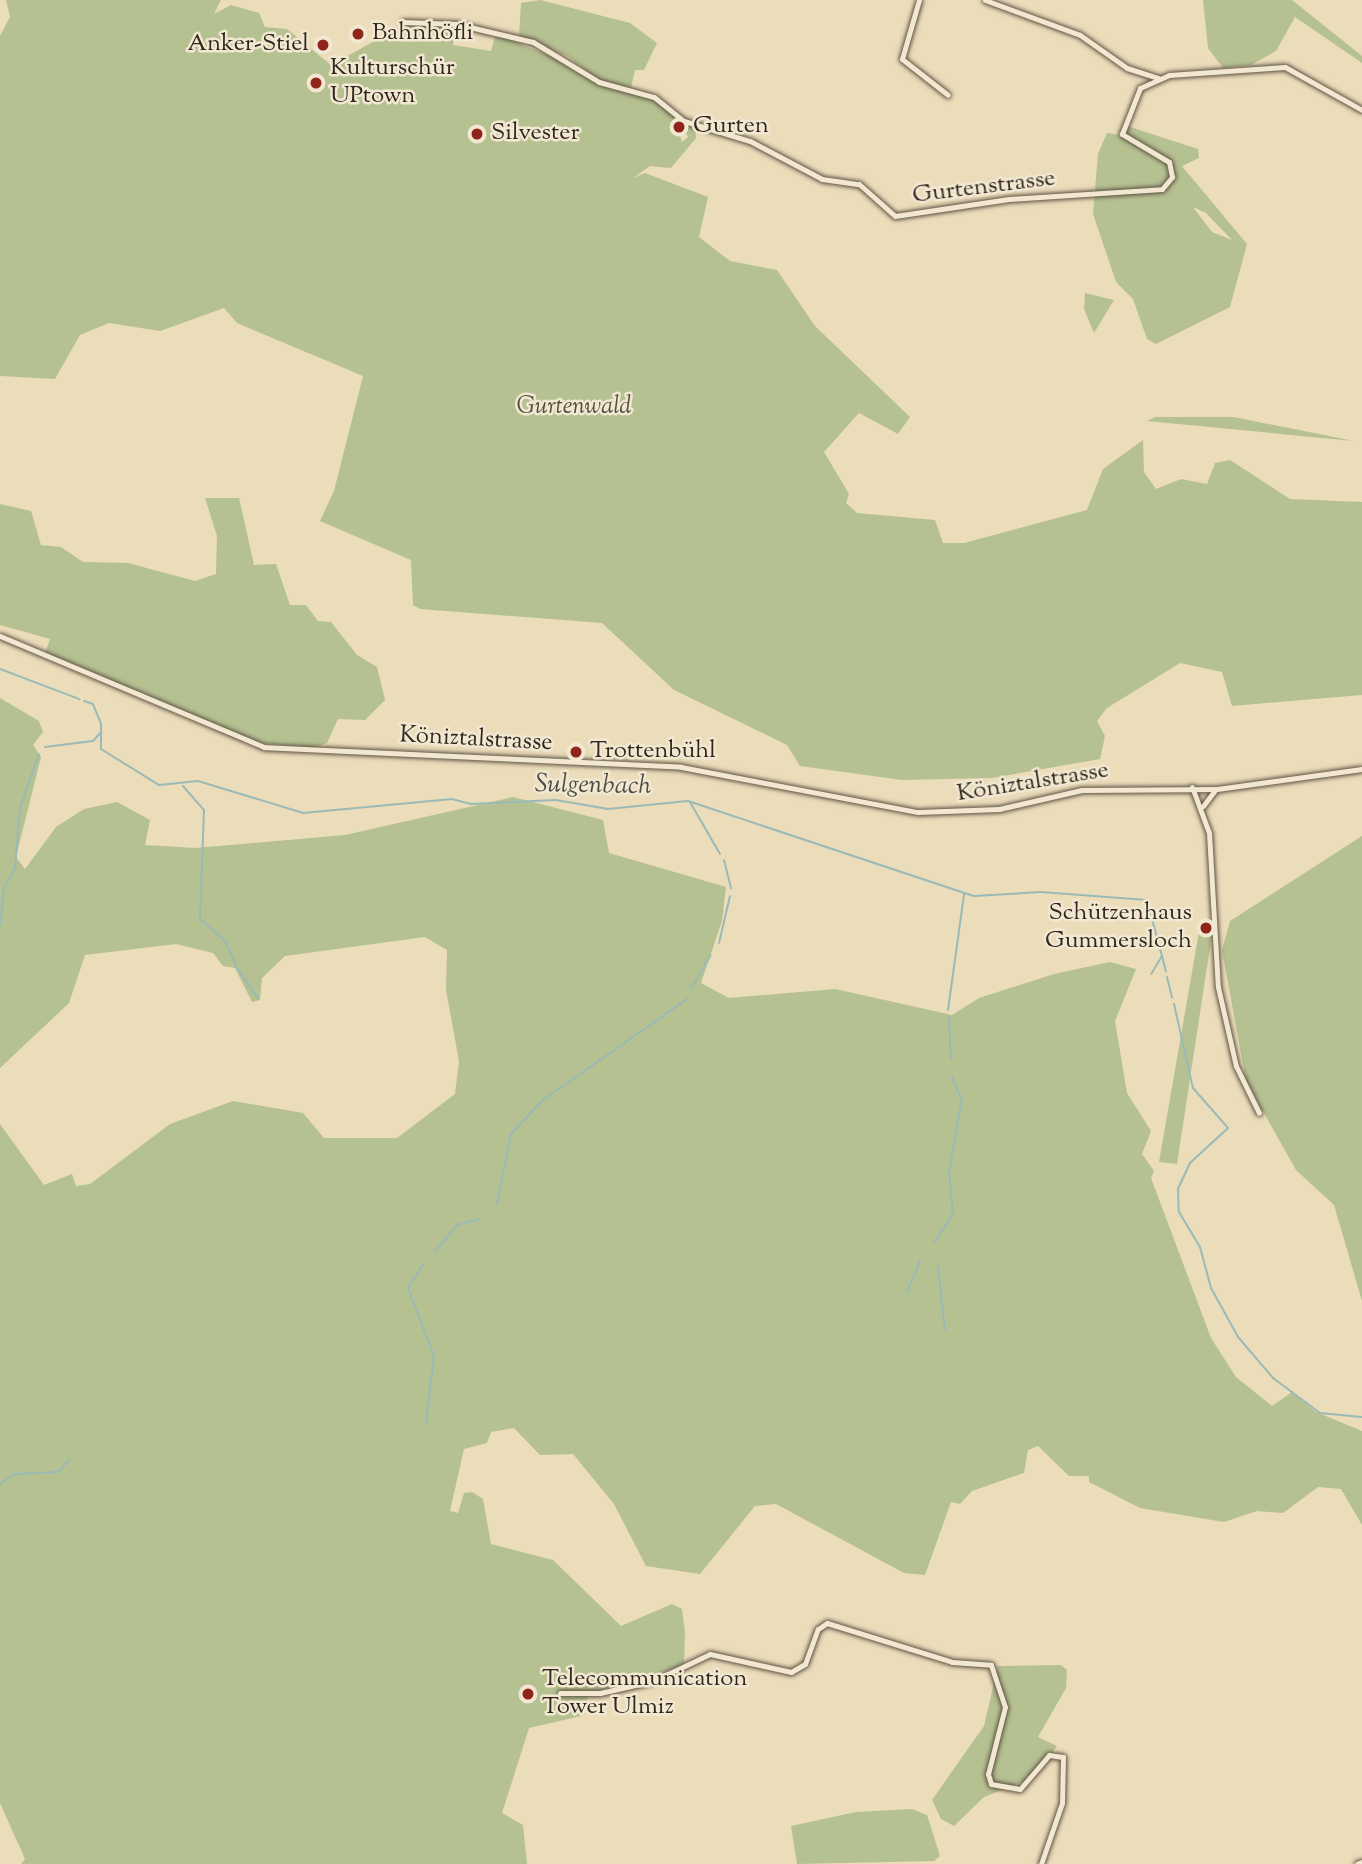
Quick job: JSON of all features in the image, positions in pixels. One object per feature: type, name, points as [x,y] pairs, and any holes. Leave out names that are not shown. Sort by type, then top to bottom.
[{"type":"street","points":[[919,0],[902,59],[948,95]]},
{"type":"street","points":[[985,0],[1080,35],[1127,68],[1158,78],[1285,67],[1362,110]]},
{"type":"street","name":"Gurtenstrasse","points":[[403,22],[457,24],[533,42],[599,82],[654,97],[684,121],[750,141],[818,178],[859,184],[895,216],[1009,199],[1162,189],[1172,177],[1169,162],[1122,134],[1137,93],[1158,78]]},
{"type":"street","name":"Köniztalstrasse","points":[[0,636],[264,747],[681,767],[943,814],[1073,791],[1192,787],[1217,789],[1362,769]]},
{"type":"street","points":[[1192,787],[1203,806],[1218,987],[1236,1066],[1259,1113]]},
{"type":"street","points":[[1203,806],[1217,789]]},
{"type":"street","points":[[560,1693],[600,1693],[653,1681],[710,1654],[792,1672],[807,1660],[818,1629],[827,1623],[952,1662],[991,1665],[1005,1707],[988,1774],[991,1784],[1020,1790],[1049,1755],[1063,1757],[1062,1803],[1041,1864]]},
{"type":"street","points":[[1357,1864],[1362,1862]]},
{"type":"green space","name":"Gurtenwald","points":[[6,0],[221,0],[214,14],[231,5],[259,13],[265,27],[287,29],[331,65],[400,27],[408,30],[407,24],[455,26],[468,29],[455,31],[453,45],[491,51],[496,34],[655,99],[674,116],[682,142],[688,137],[680,121],[695,127],[696,138],[671,168],[650,166],[633,178],[645,173],[708,197],[699,237],[730,261],[777,270],[815,326],[910,417],[898,434],[859,413],[824,452],[849,494],[846,503],[857,513],[935,520],[943,543],[964,543],[1087,510],[1103,469],[1143,440],[1144,472],[1156,489],[1181,479],[1207,484],[1215,463],[1230,460],[1290,499],[1362,502],[1362,695],[1232,706],[1222,672],[1180,663],[1107,708],[1097,721],[1105,736],[1100,759],[992,778],[902,780],[800,766],[787,745],[674,690],[602,623],[420,609],[413,605],[411,560],[320,521],[334,491],[363,376],[237,323],[224,308],[160,331],[109,323],[80,335],[55,379],[0,376],[0,36],[10,17]]},
{"type":"green space","points":[[540,0],[630,23],[657,43],[644,70],[635,70],[631,88],[599,80],[569,57],[519,36],[521,3]]},
{"type":"green space","points":[[1203,0],[1292,0],[1362,56],[1362,63],[1295,17],[1276,51],[1251,65],[1223,68],[1208,48]]},
{"type":"green space","points":[[1124,125],[1198,149],[1199,158],[1182,166],[1247,244],[1230,307],[1156,344],[1147,339],[1133,299],[1116,282],[1093,214],[1098,154],[1107,133],[1122,135]],"holes":[[[1193,207],[1206,213],[1232,240],[1212,232]]]},
{"type":"green space","points":[[1085,293],[1114,300],[1094,333],[1084,309]]},
{"type":"green space","points":[[1155,417],[1233,417],[1354,441],[1147,421]]},
{"type":"green space","points":[[205,498],[239,498],[254,565],[276,564],[290,605],[306,605],[318,621],[331,622],[357,655],[377,667],[385,700],[365,720],[338,719],[327,743],[314,748],[241,741],[45,653],[50,639],[0,625],[0,504],[31,511],[41,545],[61,547],[83,562],[128,563],[195,581],[216,574],[217,536]]},
{"type":"green space","points":[[0,698],[39,721],[43,732],[33,745],[41,757],[16,857],[25,869],[56,827],[84,809],[117,802],[150,820],[145,845],[195,848],[345,835],[513,797],[603,820],[609,853],[726,887],[722,921],[701,983],[729,998],[835,989],[952,1015],[979,998],[1054,974],[1110,962],[1136,969],[1115,1021],[1127,1093],[1151,1131],[1142,1154],[1154,1171],[1151,1178],[1211,1338],[1236,1377],[1272,1406],[1292,1392],[1316,1412],[1362,1431],[1362,1525],[1341,1489],[1318,1487],[1283,1513],[1257,1511],[1224,1522],[1140,1508],[1089,1482],[1089,1476],[1069,1476],[1038,1446],[1028,1450],[1024,1473],[972,1491],[960,1504],[951,1502],[925,1575],[904,1573],[776,1504],[755,1506],[700,1574],[646,1566],[614,1504],[573,1454],[540,1455],[514,1428],[491,1432],[487,1443],[464,1449],[450,1511],[458,1513],[464,1493],[472,1492],[483,1499],[491,1544],[553,1560],[621,1626],[672,1604],[682,1609],[685,1633],[684,1665],[589,1695],[581,1716],[529,1728],[502,1813],[523,1825],[527,1864],[21,1864],[25,1859],[0,1803],[0,1124],[44,1185],[72,1174],[76,1186],[90,1184],[170,1124],[233,1101],[303,1113],[324,1138],[397,1138],[455,1094],[459,1061],[446,990],[447,950],[425,937],[285,956],[262,978],[260,1000],[252,1002],[235,968],[223,966],[213,953],[176,944],[85,955],[69,1003],[0,1068]]},
{"type":"green space","points":[[1362,836],[1362,1301],[1334,1205],[1296,1170],[1246,1081],[1222,950],[1230,921]]},
{"type":"green space","points":[[1199,932],[1212,934],[1177,1164],[1159,1162]]},
{"type":"green space","points":[[1061,1665],[1067,1670],[1066,1688],[1038,1737],[1057,1746],[1032,1778],[984,1797],[954,1826],[941,1819],[932,1800],[984,1726],[998,1666]]},
{"type":"green space","points":[[912,1809],[927,1815],[940,1856],[934,1861],[797,1864],[791,1826],[856,1812]]},
{"type":"waterway","name":"Sulgenbach","points":[[0,669],[79,699]]},
{"type":"waterway","name":"Sulgenbach","points":[[84,701],[93,704],[101,724],[101,749],[159,785],[198,781],[303,813],[452,799],[471,804],[556,800],[608,809],[688,801],[974,896],[1041,892],[1147,900],[1162,956],[1151,974]]},
{"type":"waterway","points":[[45,747],[93,741],[101,732]]},
{"type":"waterway","points":[[0,925],[4,888],[15,868],[20,808],[39,754]]},
{"type":"waterway","points":[[183,786],[204,810],[200,919],[226,942],[236,966]]},
{"type":"waterway","points":[[690,802],[720,854]]},
{"type":"waterway","points":[[724,860],[731,888]]},
{"type":"waterway","points":[[948,1010],[964,894]]},
{"type":"waterway","points":[[719,943],[730,896]]},
{"type":"waterway","points":[[691,989],[711,955]]},
{"type":"waterway","points":[[1162,956],[1166,972]]},
{"type":"waterway","points":[[237,968],[258,998]]},
{"type":"waterway","points":[[1167,977],[1172,997]]},
{"type":"waterway","points":[[497,1204],[511,1134],[543,1100],[687,999]]},
{"type":"waterway","points":[[1174,1004],[1193,1088],[1228,1128],[1190,1163],[1178,1189],[1179,1212],[1200,1247],[1211,1288],[1238,1337],[1273,1378],[1320,1413],[1362,1417]]},
{"type":"waterway","points":[[949,1018],[951,1059]]},
{"type":"waterway","points":[[934,1243],[953,1214],[949,1172],[962,1100],[952,1076]]},
{"type":"waterway","points":[[435,1252],[457,1225],[480,1219]]},
{"type":"waterway","points":[[907,1293],[920,1260]]},
{"type":"waterway","points":[[424,1263],[408,1288],[434,1356],[426,1423]]},
{"type":"waterway","points":[[938,1267],[945,1330]]},
{"type":"waterway","points":[[0,1484],[14,1474],[58,1472],[70,1459]]},
{"type":"place","name":"Bahnhöfli","points":[[358,34]]},
{"type":"place","name":"Anker-Stiel","points":[[323,45]]},
{"type":"place","name":"Kulturschür UPtown","points":[[316,83]]},
{"type":"place","name":"Gurten","points":[[679,127]]},
{"type":"place","name":"Silvester","points":[[477,134]]},
{"type":"place","name":"Trottenbühl","points":[[576,752]]},
{"type":"place","name":"Schützenhaus Gummersloch","points":[[1206,928]]},
{"type":"place","name":"Telecommunication Tower Ulmiz","points":[[528,1694]]}]
